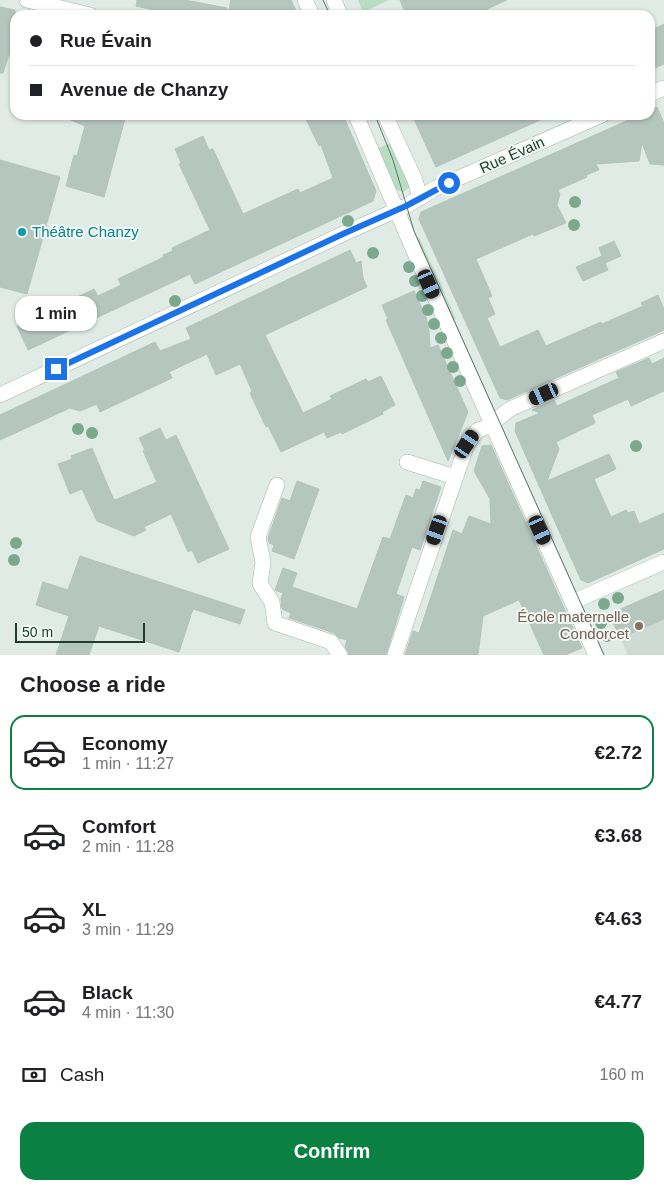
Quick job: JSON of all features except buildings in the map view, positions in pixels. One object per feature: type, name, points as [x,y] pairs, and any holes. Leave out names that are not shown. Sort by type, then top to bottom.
[{"type":"street","points":[[27,0],[69,10]]},
{"type":"street","points":[[358,120],[596,655]]},
{"type":"street","points":[[387,120],[415,180],[420,198]]},
{"type":"street","name":"Rue Évain","points":[[0,395],[397,210],[436,188],[591,120]]},
{"type":"street","points":[[395,655],[467,444],[474,433],[492,423],[510,409],[664,341]]},
{"type":"street","points":[[408,462],[456,477]]},
{"type":"street","points":[[277,484],[258,537],[263,562],[260,584],[272,602],[275,623],[331,642],[340,655]]},
{"type":"street","points":[[572,602],[664,562]]},
{"type":"shaded area","name":"École maternelle Condorcet","points":[[664,590],[664,655],[628,655],[609,614]]},
{"type":"green space","points":[[358,0],[389,0],[367,10],[362,10]]},
{"type":"green space","points":[[393,142],[410,187],[403,192],[394,189],[376,149]]},
{"type":"green space","points":[[419,237],[456,319],[450,321],[414,239]]},
{"type":"tram line","points":[[323,0],[328,10]]},
{"type":"tram line","points":[[377,120],[393,160],[414,231],[604,655]]},
{"type":"place","name":"Théâtre Chanzy","points":[[22,232]]},
{"type":"place","name":"École maternelle Condorcet","points":[[639,626]]},
{"type":"route","points":[[56,369],[406,206],[436,188],[449,183]]}]
